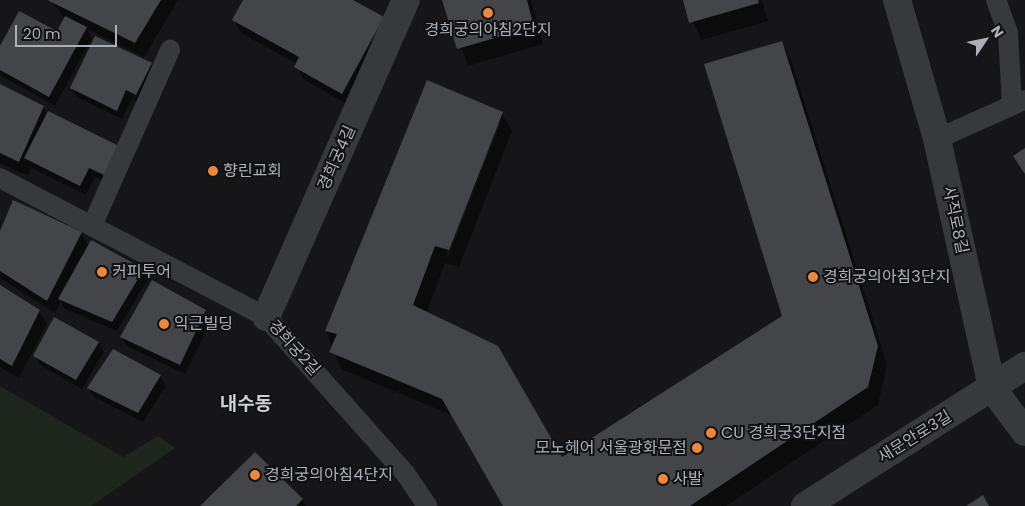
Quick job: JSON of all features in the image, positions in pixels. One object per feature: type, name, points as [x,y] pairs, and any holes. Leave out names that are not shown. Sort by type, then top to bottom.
[{"type":"street","name":"경희궁4길","points":[[266,317],[406,0]]},
{"type":"street","name":"사직로8길","points":[[898,0],[937,140],[992,388],[1025,432]]},
{"type":"street","name":"새문안로3길","points":[[805,506],[1025,366]]},
{"type":"lane","points":[[937,140],[1019,102],[1008,33],[996,0]]},
{"type":"lane","points":[[92,226],[170,50]]},
{"type":"lane","name":"경희궁2길","points":[[0,178],[266,317],[405,473],[427,506]]},
{"type":"shaded area","points":[[0,386],[123,457],[158,436],[175,448],[91,506],[0,506]]},
{"type":"building","points":[[47,0],[161,0],[135,43]]},
{"type":"building","points":[[243,0],[353,0],[384,17],[342,94],[294,67],[299,57],[232,20]]},
{"type":"building","name":"경희궁의아침2단지","points":[[442,0],[527,0],[534,27],[457,49]]},
{"type":"building","points":[[683,0],[758,0],[759,3],[689,23]]},
{"type":"building","points":[[19,11],[57,31],[65,16],[87,27],[49,97],[0,70],[0,46]]},
{"type":"building","points":[[95,36],[152,63],[136,95],[126,90],[117,111],[70,88]]},
{"type":"building","name":"경희궁의아침3단지","points":[[782,41],[878,346],[868,387],[690,506],[503,506],[442,399],[329,352],[337,334],[325,331],[427,80],[503,112],[449,250],[435,246],[413,305],[498,346],[562,457],[782,316],[704,64]]},
{"type":"building","points":[[0,84],[44,106],[19,162],[0,153]]},
{"type":"building","points":[[48,111],[119,146],[104,175],[89,168],[80,186],[24,158]]},
{"type":"building","points":[[1025,148],[1025,174],[1013,156]]},
{"type":"building","points":[[13,200],[82,232],[47,301],[0,271],[0,231]]},
{"type":"building","points":[[91,240],[144,269],[112,322],[58,299]]},
{"type":"building","name":"익근빌딩","points":[[152,280],[206,310],[180,365],[120,337]]},
{"type":"building","points":[[0,285],[40,310],[12,366],[0,359]]},
{"type":"building","points":[[54,317],[99,342],[76,380],[33,356]]},
{"type":"building","points":[[113,349],[161,375],[138,413],[87,388]]},
{"type":"building","name":"경희궁의아침4단지","points":[[255,452],[303,499],[296,506],[200,506]]},
{"type":"building","points":[[983,495],[989,506],[966,506]]},
{"type":"place","name":"경희궁의아침2단지","points":[[488,13]]},
{"type":"place","name":"향린교회","points":[[213,171]]},
{"type":"place","name":"커피투어","points":[[102,272]]},
{"type":"place","name":"경희궁의아침3단지","points":[[813,277]]},
{"type":"place","name":"익근빌딩","points":[[164,324]]},
{"type":"place","name":"CU 경희궁3단지점","points":[[711,433]]},
{"type":"place","name":"모노헤어 서울광화문점","points":[[697,448]]},
{"type":"place","name":"경희궁의아침4단지","points":[[255,475]]},
{"type":"place","name":"사발","points":[[663,479]]},
{"type":"district","name":"내수동","points":[[246,404]]}]
